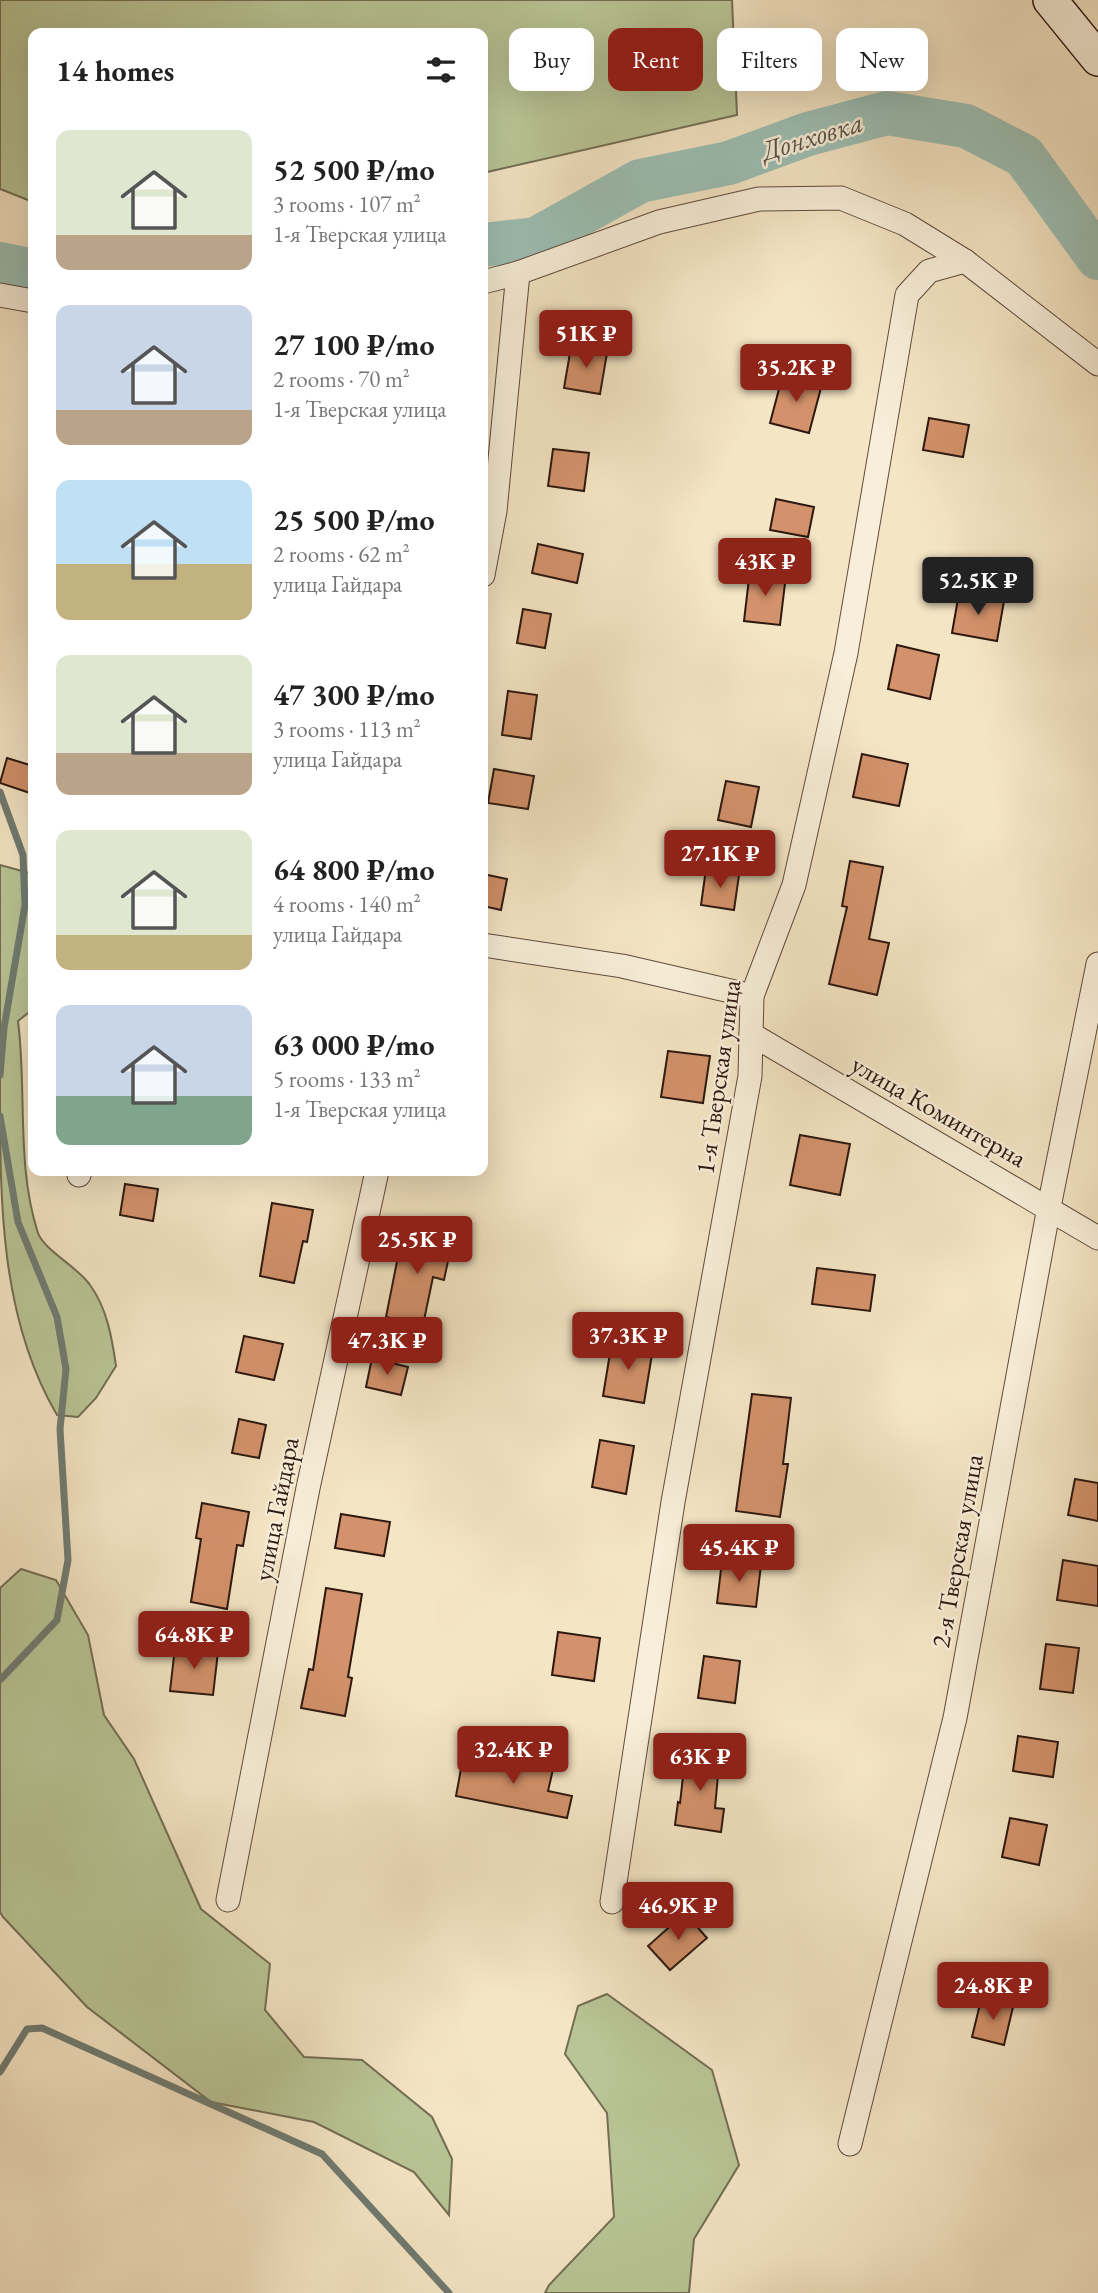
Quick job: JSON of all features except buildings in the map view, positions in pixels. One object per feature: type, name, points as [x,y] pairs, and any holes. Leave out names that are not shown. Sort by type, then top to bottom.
[{"type":"street","points":[[1050,0],[1098,59]]},
{"type":"street","points":[[488,281],[659,222],[759,199],[841,198],[905,224],[965,261],[1098,364]]},
{"type":"street","name":"1-я Тверская улица","points":[[612,1902],[673,1502],[750,1076],[752,996],[794,885],[846,653],[907,295],[929,271],[965,261]]},
{"type":"street","points":[[488,548],[495,511],[518,272]]},
{"type":"street","points":[[0,295],[28,300]]},
{"type":"street","points":[[488,946],[622,966],[752,996]]},
{"type":"street","name":"2-я Тверская улица","points":[[850,2144],[956,1718],[1049,1207],[1098,964]]},
{"type":"street","name":"улица Коминтерна","points":[[751,1034],[1098,1238]]},
{"type":"street","name":"улица Гайдара","points":[[228,1900],[307,1488],[376,1176]]},
{"type":"green space","points":[[0,0],[732,0],[733,28],[717,28],[717,91],[736,91],[737,115],[488,172],[488,28],[28,28],[28,200],[0,189]]},
{"type":"green space","points":[[0,865],[28,873],[28,1013],[18,1021],[24,1155],[31,1207],[42,1239],[85,1279],[101,1303],[116,1366],[96,1398],[78,1417],[57,1415],[38,1378],[24,1339],[7,1258],[0,1131]]},
{"type":"green space","points":[[21,1569],[56,1580],[88,1635],[104,1715],[134,1759],[201,1909],[270,1964],[265,2010],[304,2057],[362,2060],[432,2117],[452,2159],[449,2215],[414,2172],[314,2122],[211,2102],[87,2007],[3,1917],[0,1912],[0,1588]]},
{"type":"green space","points":[[607,1994],[712,2070],[739,2165],[694,2239],[689,2293],[545,2293],[549,2285],[614,2217],[607,2113],[565,2054],[578,2006]]},
{"type":"waterway","name":"Донховка","points":[[488,244],[536,239],[640,181],[729,163],[808,134],[887,113],[966,126],[1024,156],[1098,258]]},
{"type":"waterway","name":"Донховка","points":[[0,264],[28,270]]},
{"type":"waterway","points":[[0,792],[23,855],[25,905],[4,1028],[0,1075]]},
{"type":"waterway","points":[[0,1116],[18,1222],[57,1317],[66,1369],[60,1429],[68,1560],[57,1620],[0,1680]]},
{"type":"waterway","points":[[0,2072],[27,2029],[42,2028],[322,2154],[449,2293]]}]
